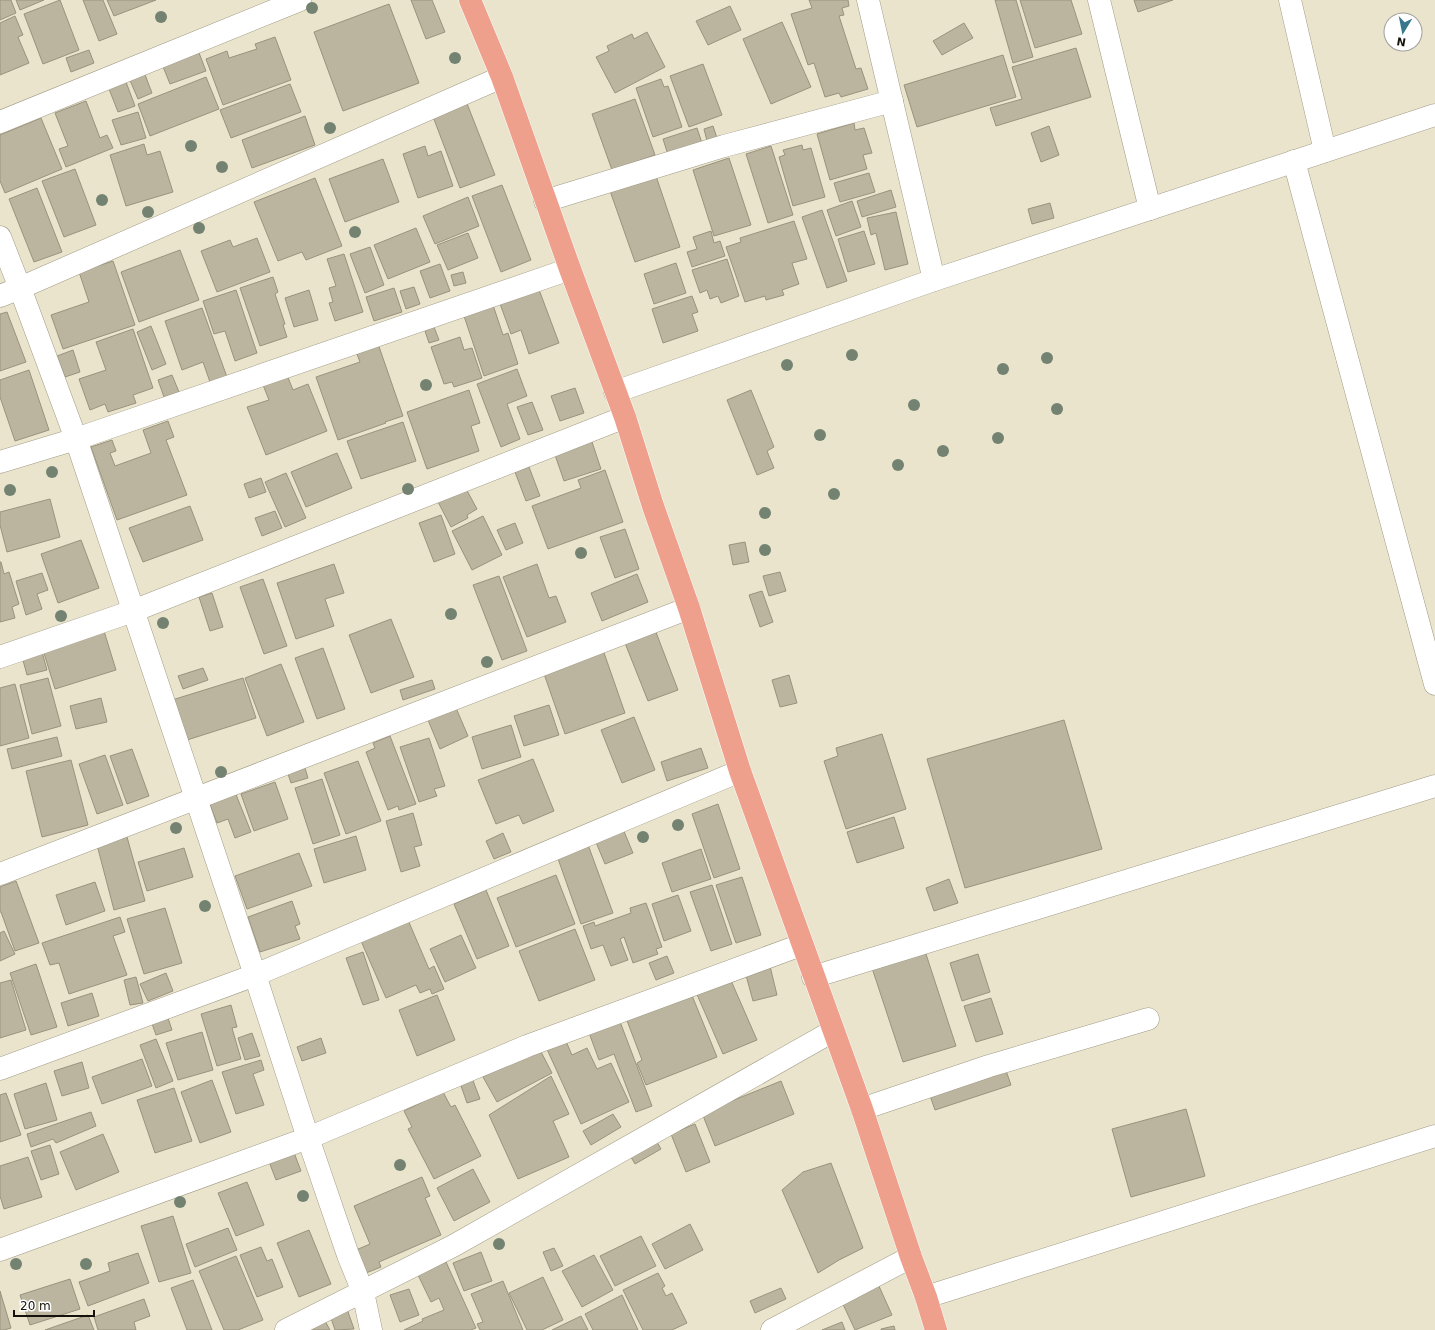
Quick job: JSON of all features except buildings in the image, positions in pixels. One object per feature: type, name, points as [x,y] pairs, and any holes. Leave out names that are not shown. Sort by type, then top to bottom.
[{"type":"highway","points":[[470,0],[502,77],[545,201],[625,417],[653,506],[689,608],[740,771],[801,945],[862,1109],[936,1330]]},
{"type":"street","points":[[0,122],[300,0]]},
{"type":"street","points":[[868,0],[934,280]]},
{"type":"street","points":[[1099,0],[1150,209]]},
{"type":"street","points":[[1290,0],[1325,151]]},
{"type":"street","points":[[0,296],[502,77]]},
{"type":"street","points":[[545,201],[724,146],[892,101]]},
{"type":"street","points":[[615,392],[934,280],[1435,115]]},
{"type":"street","points":[[1294,161],[1435,684]]},
{"type":"street","points":[[0,236],[76,439],[256,975],[308,1138],[348,1255],[363,1292],[371,1330]]},
{"type":"street","points":[[0,462],[76,439],[570,269]]},
{"type":"street","points":[[0,657],[133,611],[625,417]]},
{"type":"street","points":[[0,874],[689,608]]},
{"type":"street","points":[[0,1069],[256,975],[740,771]]},
{"type":"street","points":[[813,977],[1435,786]]},
{"type":"street","points":[[0,1250],[308,1138],[526,1046],[801,945]]},
{"type":"street","points":[[862,1109],[989,1066],[1148,1019]]},
{"type":"street","points":[[286,1330],[453,1246],[833,1031]]},
{"type":"street","points":[[926,1298],[1435,1136]]},
{"type":"street","points":[[772,1330],[911,1257]]}]
